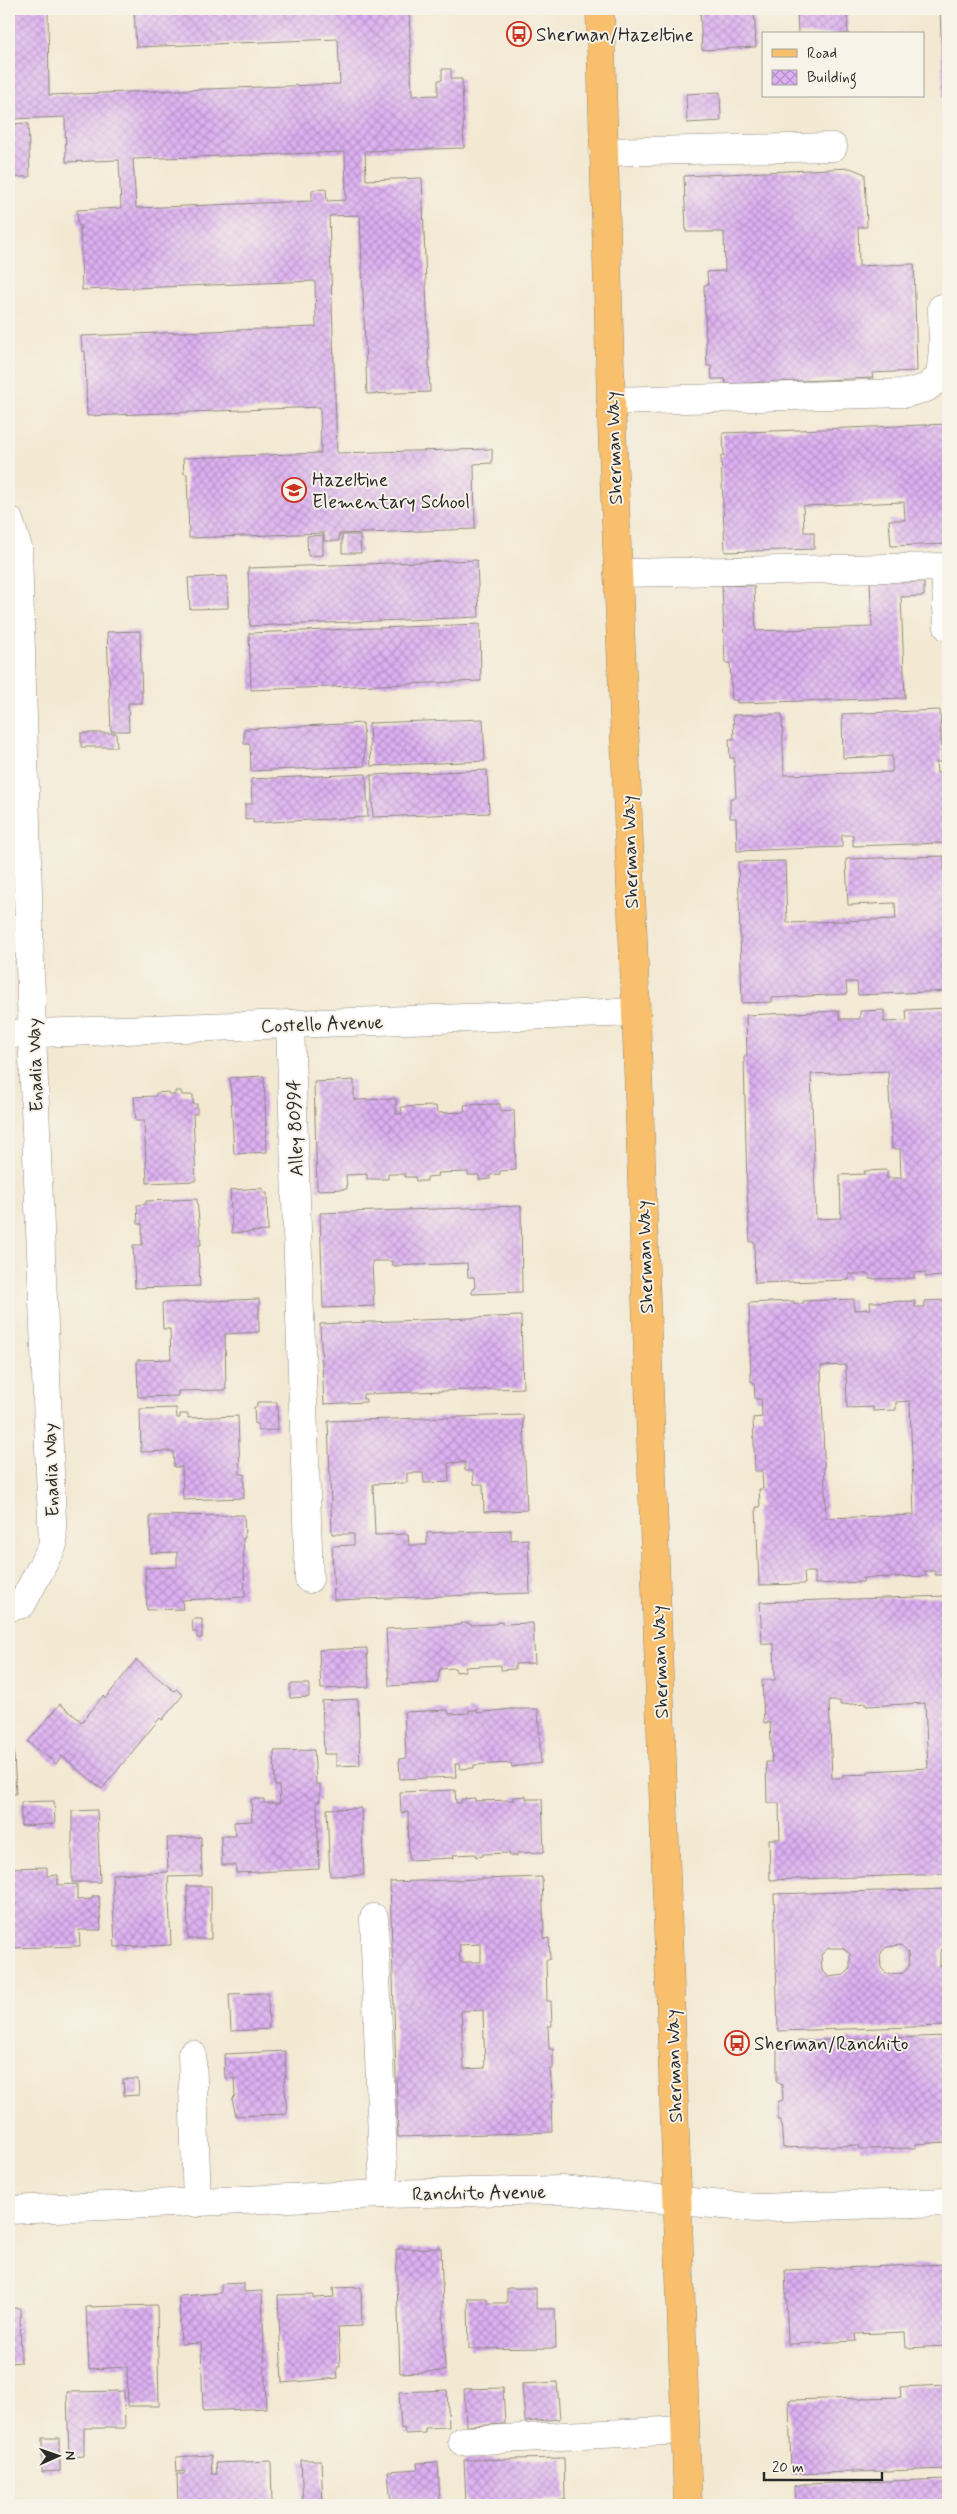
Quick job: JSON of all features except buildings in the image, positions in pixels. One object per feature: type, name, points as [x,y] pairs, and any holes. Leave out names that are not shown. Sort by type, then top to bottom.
[{"type":"main road","name":"Sherman Way","points":[[600,9],[611,400],[636,1012],[688,2505]]},
{"type":"street","points":[[603,152],[833,147]]},
{"type":"street","points":[[611,400],[907,394],[926,388],[940,377],[943,350],[942,308]]},
{"type":"street","name":"Enadia Way","points":[[9,520],[18,548],[20,1034],[53,1545],[15,1605]]},
{"type":"street","points":[[618,573],[945,567],[948,627]]},
{"type":"street","name":"Costello Avenue","points":[[20,1034],[636,1012]]},
{"type":"street","name":"Alley 80994","points":[[290,1024],[309,1580]]},
{"type":"street","points":[[374,1918],[384,2194]]},
{"type":"street","points":[[192,2054],[197,2203]]},
{"type":"street","name":"Ranchito Avenue","points":[[9,2210],[384,2194],[562,2190],[756,2208],[948,2202]]},
{"type":"street","points":[[462,2441],[685,2430]]},
{"type":"place","name":"Sherman/Hazeltine","points":[[519,34]]},
{"type":"place","name":"Hazeltine Elementary School","points":[[294,490]]},
{"type":"place","name":"Sherman/Ranchito","points":[[737,2043]]}]
